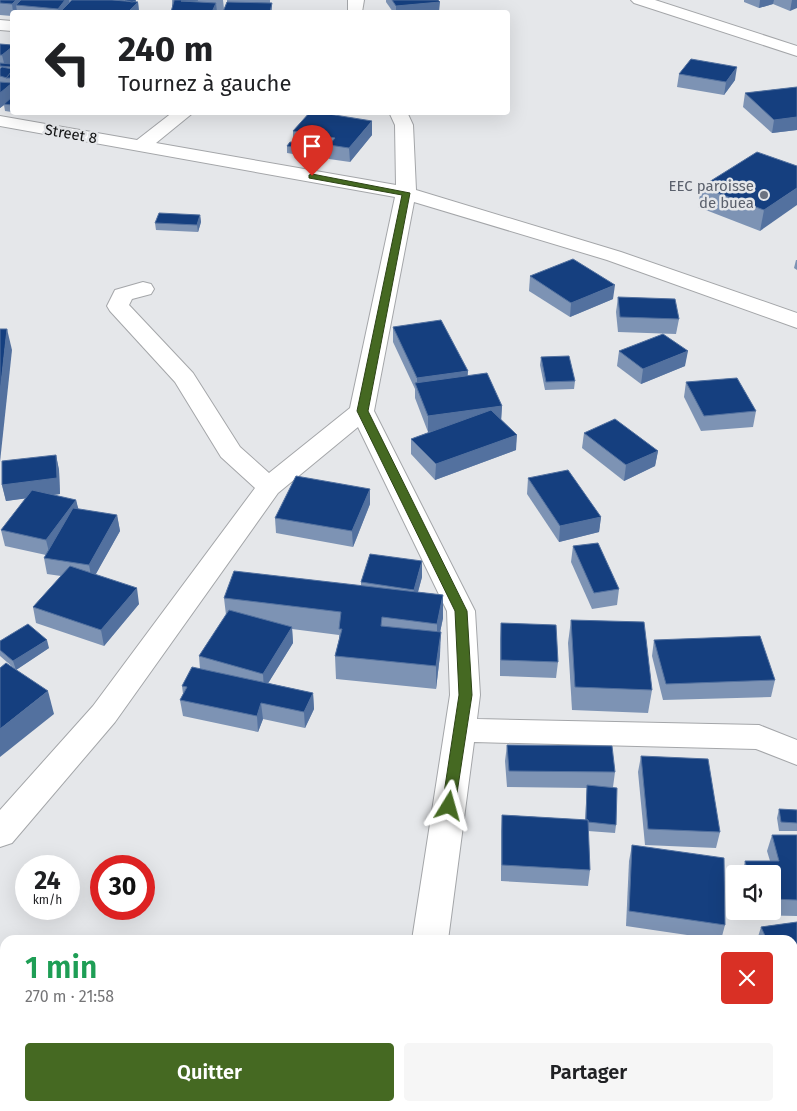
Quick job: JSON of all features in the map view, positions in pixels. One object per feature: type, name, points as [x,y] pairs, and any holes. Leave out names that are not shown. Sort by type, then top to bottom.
[{"type":"main road","points":[[638,0],[797,51]]},
{"type":"main road","points":[[672,0],[797,39]]},
{"type":"main road","points":[[141,146],[180,115]]},
{"type":"main road","points":[[399,115],[404,126],[406,193],[362,411],[461,611],[465,695],[431,935]]},
{"type":"main road","name":"Street 8","points":[[0,121],[406,193],[614,256],[797,321]]},
{"type":"main road","points":[[143,289],[122,295],[118,306],[185,378],[230,452],[269,487]]},
{"type":"main road","points":[[0,833],[104,714],[269,487],[362,411]]},
{"type":"main road","points":[[459,730],[759,737],[797,752]]},
{"type":"building","points":[[0,0],[16,0],[12,4],[0,3]]},
{"type":"building","points":[[21,0],[65,0],[58,9],[16,5]]},
{"type":"building","points":[[72,0],[138,2],[130,10],[62,10]]},
{"type":"building","points":[[174,0],[198,0],[181,1],[216,3],[213,10],[172,10]]},
{"type":"building","points":[[392,0],[438,0],[440,2],[396,6]]},
{"type":"building","points":[[227,2],[272,3],[270,10],[224,10]]},
{"type":"building","points":[[0,44],[10,45],[10,49],[0,55]]},
{"type":"building","points":[[691,59],[737,67],[726,82],[679,74]]},
{"type":"building","points":[[0,63],[10,64],[10,67],[0,66]]},
{"type":"building","points":[[2,67],[10,69],[10,74],[7,78],[0,76],[0,69]]},
{"type":"building","points":[[0,82],[10,83],[10,85],[0,93]]},
{"type":"building","points":[[797,87],[797,117],[774,120],[745,93]]},
{"type":"building","points":[[10,99],[10,105],[4,104]]},
{"type":"building","points":[[307,115],[335,115],[372,121],[349,148],[329,145],[335,138],[293,131]]},
{"type":"building","points":[[290,142],[309,145],[305,149],[287,146]]},
{"type":"building","points":[[757,152],[797,166],[797,188],[764,210],[701,187]]},
{"type":"building","points":[[159,213],[200,215],[197,225],[155,223]]},
{"type":"building","points":[[573,259],[615,285],[571,303],[530,276]]},
{"type":"building","points":[[618,297],[675,299],[679,319],[620,317]]},
{"type":"building","points":[[441,320],[468,371],[417,378],[393,327]]},
{"type":"building","points":[[0,329],[7,329],[0,393]]},
{"type":"building","points":[[663,334],[688,351],[643,369],[619,351]]},
{"type":"building","points":[[569,356],[575,381],[546,382],[541,357]]},
{"type":"building","points":[[487,373],[502,406],[428,416],[415,383]]},
{"type":"building","points":[[737,378],[756,411],[704,416],[686,382]]},
{"type":"building","points":[[491,410],[517,435],[436,464],[411,439]]},
{"type":"building","points":[[615,419],[658,451],[626,465],[584,433]]},
{"type":"building","points":[[56,455],[57,478],[2,485],[2,461]]},
{"type":"building","points":[[568,470],[601,517],[560,526],[528,478]]},
{"type":"building","points":[[296,476],[370,489],[352,531],[275,518]]},
{"type":"building","points":[[32,490],[76,500],[46,540],[1,530]]},
{"type":"building","points":[[73,508],[117,515],[89,565],[44,558]]},
{"type":"building","points":[[598,543],[619,589],[594,593],[573,546]]},
{"type":"building","points":[[370,554],[422,561],[414,590],[361,582]]},
{"type":"building","points":[[70,566],[137,588],[101,630],[33,607]]},
{"type":"building","points":[[234,571],[443,595],[437,624],[382,617],[381,626],[441,632],[436,666],[335,656],[342,629],[339,629],[341,612],[224,598]]},
{"type":"building","points":[[229,610],[292,627],[263,674],[199,656]]},
{"type":"building","points":[[571,620],[644,622],[652,690],[575,687]]},
{"type":"building","points":[[501,623],[556,625],[558,662],[501,660]]},
{"type":"building","points":[[28,624],[47,640],[13,661],[0,650],[0,641]]},
{"type":"building","points":[[760,636],[775,680],[666,684],[654,640]]},
{"type":"building","points":[[6,663],[48,691],[0,729],[0,668]]},
{"type":"building","points":[[192,667],[313,693],[304,712],[261,703],[257,716],[180,700],[187,687],[182,686]]},
{"type":"building","points":[[507,745],[612,746],[615,772],[509,771]]},
{"type":"building","points":[[641,756],[708,759],[720,832],[648,829]]},
{"type":"building","points":[[587,785],[617,788],[616,825],[588,822],[586,820]]},
{"type":"building","points":[[779,809],[797,810],[797,823],[781,822]]},
{"type":"building","points":[[502,815],[588,820],[590,870],[502,865]]},
{"type":"building","points":[[772,835],[797,835],[797,900],[781,899],[781,865],[746,865],[745,861],[779,861]]},
{"type":"building","points":[[632,845],[724,858],[725,925],[629,911]]},
{"type":"building","points":[[797,922],[797,935],[765,935],[761,927]]},
{"type":"place","name":"EEC paroisse de buea","points":[[764,195]]},
{"type":"route","points":[[312,176],[406,193],[362,411],[423,530],[461,611],[465,695],[449,806]]}]
